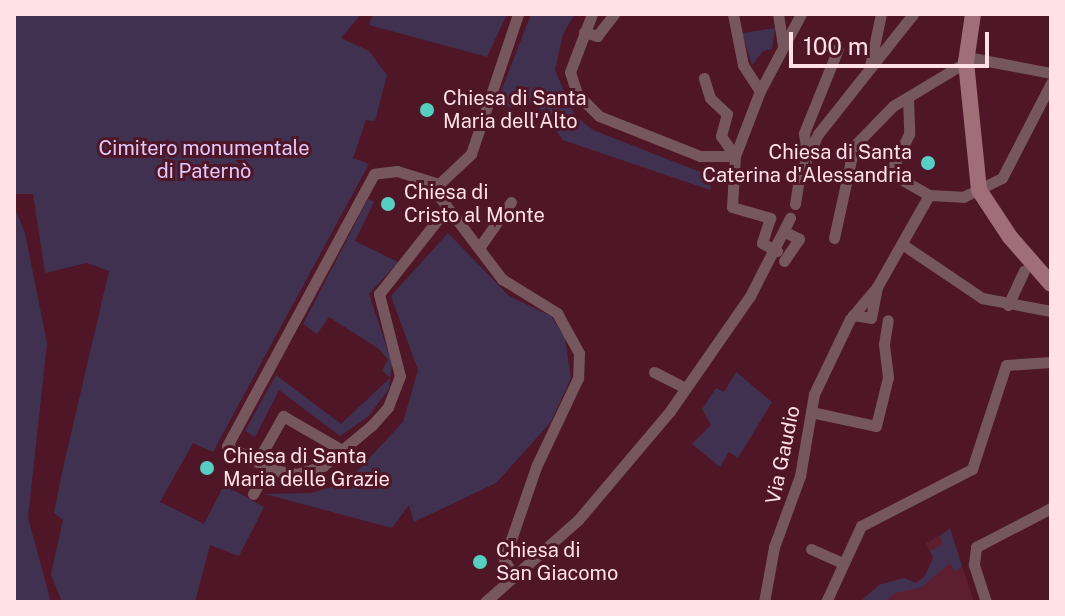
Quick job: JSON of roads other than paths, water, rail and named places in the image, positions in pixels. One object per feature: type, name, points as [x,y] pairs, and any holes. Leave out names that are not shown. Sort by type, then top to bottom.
[{"type":"street","points":[[513,574],[504,560],[536,467],[578,378],[579,353],[557,313],[502,279],[438,195],[439,184],[471,154],[518,14]]},
{"type":"street","points":[[592,14],[570,72],[577,94],[590,109],[700,156],[735,156]]},
{"type":"street","points":[[584,32],[597,36],[614,14]]},
{"type":"street","points":[[733,14],[743,65],[760,91]]},
{"type":"street","points":[[778,14],[783,47]]},
{"type":"street","points":[[781,256],[762,243],[770,218],[732,207],[735,156],[760,91],[801,14]]},
{"type":"street","points":[[868,70],[881,14]]},
{"type":"street","points":[[807,155],[913,14]]},
{"type":"street","points":[[972,17],[965,59],[979,190],[1027,266],[1051,284]]},
{"type":"street","points":[[795,204],[807,155],[804,133],[838,49]]},
{"type":"street","points":[[834,238],[854,146],[908,97],[965,59],[1051,73]]},
{"type":"street","points":[[704,78],[710,98],[727,114],[721,136],[735,156]]},
{"type":"street","points":[[908,97],[909,134],[890,173],[929,195],[963,197],[1002,178],[1051,83]]},
{"type":"street","points":[[439,184],[397,171],[370,178],[227,446],[262,465],[297,474],[323,466],[388,407],[400,376],[380,310],[380,291],[447,208]]},
{"type":"street","points":[[929,195],[902,244],[1004,305],[1051,311]]},
{"type":"street","points":[[479,248],[511,202]]},
{"type":"street","points":[[485,602],[513,574],[578,520],[685,388],[781,256],[790,218]]},
{"type":"street","name":"Via Gaudio","points":[[764,602],[774,547],[794,502],[807,416],[814,394],[851,317],[871,318],[877,287],[902,244]]},
{"type":"street","points":[[1004,305],[1027,266]]},
{"type":"street","points":[[807,416],[876,426],[888,377],[884,344],[888,320]]},
{"type":"street","points":[[826,602],[861,526],[972,469],[1006,365],[1051,362]]},
{"type":"street","points":[[654,372],[685,388]]},
{"type":"street","points":[[253,494],[283,416],[342,450]]},
{"type":"street","points":[[986,602],[974,564],[976,547],[1051,508]]},
{"type":"street","points":[[811,549],[842,563]]},
{"type":"place","name":"Chiesa di Santa Maria dell'Alto","points":[[427,110]]},
{"type":"place","name":"Chiesa di Santa Caterina d'Alessandria","points":[[928,163]]},
{"type":"place","name":"Chiesa di Cristo al Monte","points":[[388,204]]},
{"type":"place","name":"Chiesa di Santa Maria delle Grazie","points":[[207,468]]},
{"type":"place","name":"Chiesa di San Giacomo","points":[[480,562]]},
{"type":"park label","name":"Cimitero monumentale di Paternò","points":[[204,160]]}]
